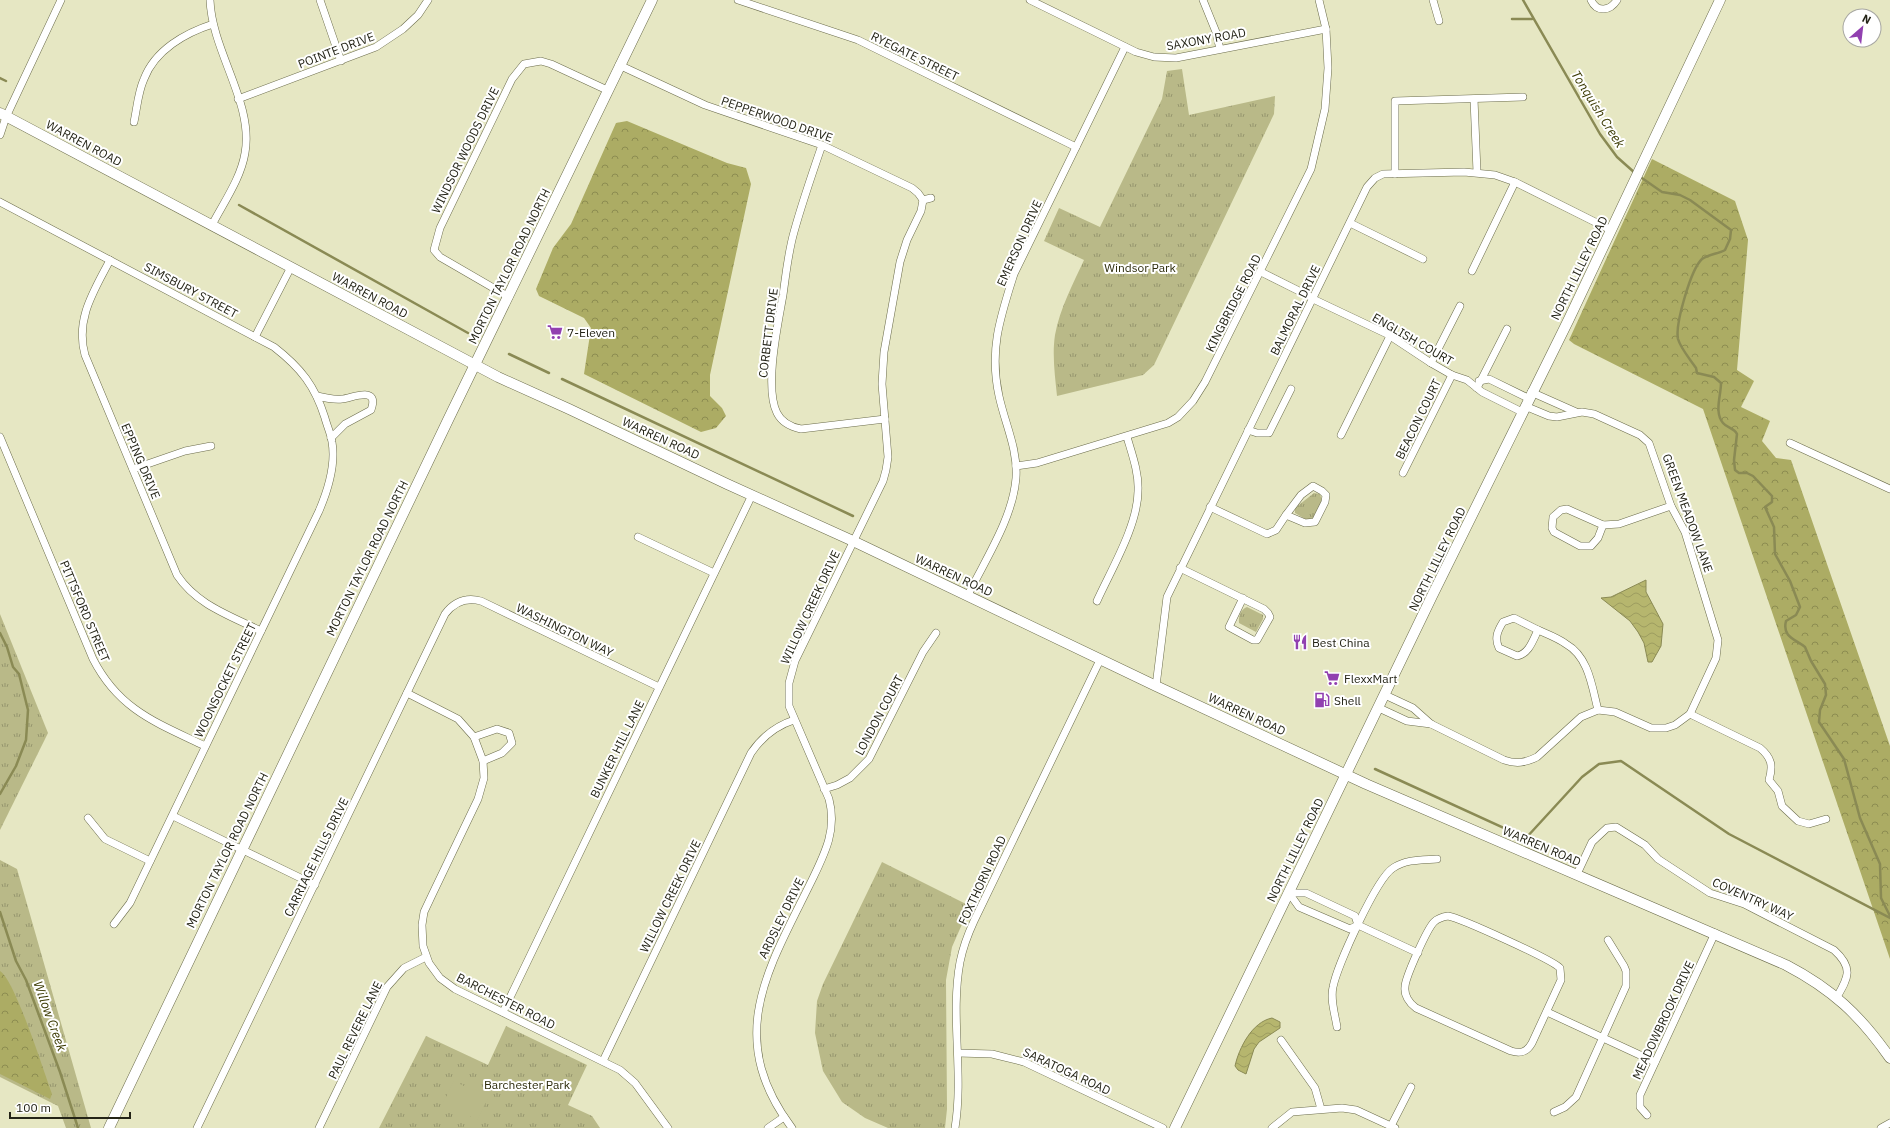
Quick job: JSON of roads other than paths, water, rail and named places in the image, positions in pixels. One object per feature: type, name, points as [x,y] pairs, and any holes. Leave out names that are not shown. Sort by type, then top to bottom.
[{"type":"street","points":[[0,135],[3,115],[61,0]]},
{"type":"street","points":[[210,0],[212,24],[246,126],[245,154],[238,174],[212,225]]},
{"type":"street","points":[[320,0],[341,61]]},
{"type":"street","name":"POINTE DRIVE","points":[[238,99],[376,47],[396,36],[414,18],[428,0]]},
{"type":"street","name":"MORTON TAYLOR ROAD NORTH","points":[[109,1128],[242,849],[476,366],[619,65],[652,0]]},
{"type":"street","name":"RYEGATE STREET","points":[[738,0],[858,40],[1076,147]]},
{"type":"street","name":"SAXONY ROAD","points":[[1030,0],[1125,47],[1146,56],[1164,58],[1176,58],[1326,29]]},
{"type":"street","points":[[1204,0],[1216,32],[1220,49]]},
{"type":"street","name":"KINGBRIDGE ROAD","points":[[1016,466],[1037,463],[1127,437],[1168,423],[1178,417],[1193,401],[1205,382],[1261,272],[1311,169],[1325,109],[1328,68],[1326,29],[1320,0]]},
{"type":"street","points":[[1433,0],[1439,21]]},
{"type":"street","points":[[1591,0],[1596,7],[1604,9],[1613,6],[1617,0]]},
{"type":"street","name":"NORTH LILLEY ROAD","points":[[1175,1128],[1632,187],[1720,0]]},
{"type":"street","points":[[134,122],[144,79],[158,58],[166,49],[187,34],[212,24]]},
{"type":"street","name":"EMERSON DRIVE","points":[[968,595],[1009,512],[1015,488],[1016,466],[1013,444],[996,380],[996,337],[1014,274],[1125,47]]},
{"type":"street","name":"WINDSOR WOODS DRIVE","points":[[509,297],[440,257],[434,250],[440,228],[512,79],[524,64],[541,61],[551,64],[607,90]]},
{"type":"street","name":"PEPPERWOOD DRIVE","points":[[619,65],[705,105],[822,145],[912,188],[923,200]]},
{"type":"street","points":[[1395,174],[1395,101],[1523,97]]},
{"type":"street","points":[[1474,99],[1477,172]]},
{"type":"street","name":"WARREN ROAD","points":[[3,115],[476,366],[968,595],[1100,660],[1347,775],[1715,933],[1797,971],[1816,982],[1854,1012],[1890,1058]]},
{"type":"street","name":"CORBETT DRIVE","points":[[822,145],[797,220],[790,249],[773,356],[772,382],[774,406],[777,414],[784,422],[790,426],[801,429],[885,419]]},
{"type":"street","name":"BALMORAL DRIVE","points":[[1156,686],[1166,602],[1180,568],[1311,298],[1370,183],[1379,176],[1395,174],[1477,172],[1495,175],[1515,182],[1611,230]]},
{"type":"street","points":[[1472,272],[1515,182]]},
{"type":"street","points":[[923,200],[931,198]]},
{"type":"street","name":"WILLOW CREEK DRIVE","points":[[603,1061],[751,753],[769,732],[780,725],[794,720],[789,706],[788,696],[792,670],[886,470],[888,457],[882,368],[900,262],[907,240],[921,211],[923,200]]},
{"type":"street","name":"SIMSBURY STREET","points":[[0,202],[274,348],[295,365],[312,387],[317,396],[331,438]]},
{"type":"street","points":[[1350,222],[1423,259]]},
{"type":"street","name":"EPPING DRIVE","points":[[110,260],[86,308],[82,324],[82,340],[85,355],[177,575],[184,586],[204,604],[261,631]]},
{"type":"street","points":[[255,337],[291,268]]},
{"type":"street","name":"ENGLISH COURT","points":[[1261,272],[1390,336],[1431,363],[1452,375],[1467,380],[1477,388],[1527,402]]},
{"type":"street","points":[[1431,363],[1460,306]]},
{"type":"street","points":[[1477,388],[1507,329]]},
{"type":"street","points":[[1341,435],[1390,336]]},
{"type":"street","name":"BEACON COURT","points":[[1404,473],[1452,375]]},
{"type":"street","points":[[1467,380],[1481,381],[1489,379],[1527,402],[1576,412]]},
{"type":"street","points":[[1248,430],[1257,433],[1269,433],[1291,389]]},
{"type":"street","points":[[317,396],[336,399],[362,394],[370,396],[372,400],[373,406],[371,410],[345,424],[331,438]]},
{"type":"street","name":"GREEN MEADOW LANE","points":[[1527,402],[1549,416],[1557,417],[1576,412],[1594,414],[1645,438],[1653,449],[1671,506],[1685,532],[1718,640],[1716,658],[1690,714]]},
{"type":"street","name":"PITTSFORD STREET","points":[[0,437],[90,652],[106,681],[115,692],[137,711],[205,746]]},
{"type":"street","points":[[1097,601],[1127,535],[1138,502],[1137,477],[1127,437]]},
{"type":"street","name":"WOONSOCKET STREET","points":[[114,924],[124,914],[173,816],[325,496],[332,469],[331,438]]},
{"type":"street","points":[[1790,443],[1890,489]]},
{"type":"street","points":[[132,469],[185,451],[211,446]]},
{"type":"street","points":[[1210,507],[1267,534],[1276,530],[1286,515],[1301,495],[1313,486],[1326,495],[1325,502],[1315,522],[1305,523],[1286,515]]},
{"type":"street","name":"BUNKER HILL LANE","points":[[503,1012],[752,495]]},
{"type":"street","points":[[1603,525],[1595,543],[1586,547],[1580,546],[1560,536],[1552,528],[1552,523],[1556,513],[1567,509],[1603,525],[1619,524],[1671,506]]},
{"type":"street","points":[[638,537],[714,573]]},
{"type":"street","points":[[1180,568],[1243,598],[1264,609],[1270,617],[1257,640],[1253,640],[1228,627],[1243,598]]},
{"type":"street","name":"WASHINGTON WAY","points":[[460,601],[470,599],[481,601],[659,687]]},
{"type":"street","name":"CARRIAGE HILLS DRIVE","points":[[198,1128],[445,614],[451,606],[460,601]]},
{"type":"street","points":[[1538,630],[1529,648],[1521,655],[1513,655],[1499,648],[1497,644],[1496,636],[1503,622],[1510,619],[1517,619],[1566,643],[1581,658],[1589,674],[1598,710]]},
{"type":"street","name":"LONDON COURT","points":[[824,789],[837,785],[850,778],[869,759],[923,652],[936,633]]},
{"type":"street","name":"FOXTHORN ROAD","points":[[955,1128],[958,1053],[957,983],[960,962],[967,938],[1100,660]]},
{"type":"street","name":"BARCHESTER ROAD","points":[[407,693],[458,719],[474,737],[483,761],[484,778],[478,800],[424,912],[421,934],[426,957],[434,970],[448,984],[620,1070],[635,1083],[668,1128]]},
{"type":"street","points":[[1385,695],[1413,708],[1431,724],[1504,760],[1520,763],[1537,757],[1581,717],[1598,710],[1615,712],[1646,726],[1657,728],[1675,725],[1690,714],[1760,748],[1766,753],[1771,762],[1769,780],[1778,790],[1782,806],[1798,821],[1809,824],[1826,819]]},
{"type":"street","points":[[1379,708],[1407,721],[1431,724]]},
{"type":"street","name":"ARDSLEY DRIVE","points":[[792,1128],[784,1117],[770,1091],[761,1065],[757,1039],[758,1012],[762,989],[770,967],[829,841],[832,815],[829,799],[794,720]]},
{"type":"street","points":[[474,737],[497,729],[509,733],[512,743],[502,753],[483,761]]},
{"type":"street","points":[[173,816],[315,885]]},
{"type":"street","points":[[88,818],[105,839],[150,861]]},
{"type":"street","name":"COVENTRY WAY","points":[[1577,874],[1592,842],[1608,828],[1620,828],[1645,845],[1658,859],[1710,893],[1744,904],[1834,950],[1843,961],[1848,973],[1847,980],[1836,997]]},
{"type":"street","points":[[1338,1027],[1333,1003],[1332,988],[1358,926],[1380,881],[1392,868],[1411,861],[1437,859]]},
{"type":"street","points":[[1289,893],[1298,907],[1350,929],[1358,926],[1418,953]]},
{"type":"street","points":[[1289,893],[1306,893],[1348,912],[1355,916],[1358,926]]},
{"type":"street","points":[[1448,916],[1460,920],[1557,965],[1562,977],[1530,1047],[1523,1052],[1511,1051],[1413,1006],[1406,995],[1405,986],[1418,953],[1435,921],[1448,916]]},
{"type":"street","name":"MEADOWBROOK DRIVE","points":[[1647,1115],[1640,1107],[1639,1098],[1715,933]]},
{"type":"street","points":[[1554,1112],[1565,1107],[1576,1097],[1624,991],[1626,979],[1624,966],[1608,940]]},
{"type":"street","name":"PAUL REVERE LANE","points":[[319,1128],[387,988],[404,968],[426,957]]},
{"type":"street","points":[[1547,1012],[1655,1062]]},
{"type":"street","points":[[1281,1040],[1315,1088],[1321,1109]]},
{"type":"street","name":"SARATOGA ROAD","points":[[958,1053],[992,1054],[1024,1062],[1163,1128]]},
{"type":"street","points":[[1272,1128],[1292,1112],[1321,1109],[1351,1109],[1393,1127],[1411,1087]]},
{"type":"street","points":[[768,1128],[784,1117]]},
{"type":"street","points":[[1881,1128],[1890,1123]]},
{"type":"water","points":[[1646,580],[1646,592],[1663,624],[1661,646],[1652,662],[1648,662],[1644,643],[1630,621],[1601,598],[1611,597]]},
{"type":"water","points":[[1272,1018],[1280,1022],[1280,1028],[1259,1042],[1254,1049],[1246,1074],[1238,1070],[1235,1066],[1243,1044],[1258,1025],[1265,1020]]},
{"type":"waterway","name":"Tonquish Creek","points":[[1523,0],[1600,134],[1617,157],[1635,173]]},
{"type":"waterway","points":[[1512,19],[1532,19]]},
{"type":"waterway","points":[[0,78],[6,81]]},
{"type":"waterway","name":"Tonquish Creek","points":[[1639,176],[1662,192],[1680,195],[1690,200],[1731,230],[1730,239],[1725,250],[1702,259],[1693,274],[1681,310],[1678,339],[1683,350],[1696,368],[1697,373],[1714,377],[1721,383],[1718,409],[1720,419],[1737,434],[1734,460],[1735,470],[1739,473],[1747,473],[1753,476],[1772,496],[1772,502],[1765,507],[1774,527],[1775,554],[1790,581],[1800,607],[1796,615],[1786,621],[1786,631],[1790,637],[1805,647],[1811,661],[1825,684],[1826,695],[1820,710],[1819,722],[1844,759],[1860,818],[1880,864],[1881,898],[1890,916]]},
{"type":"waterway","points":[[239,205],[468,333]]},
{"type":"waterway","points":[[509,354],[549,373]]},
{"type":"waterway","points":[[562,379],[853,516]]},
{"type":"waterway","name":"Willow Creek","points":[[0,633],[7,647],[13,667],[19,674],[28,710],[26,740],[16,766],[0,794]]},
{"type":"waterway","points":[[1375,769],[1526,838],[1582,777],[1599,764],[1621,761],[1729,834],[1890,918]]},
{"type":"waterway","name":"Willow Creek","points":[[0,912],[16,961],[26,980],[60,1072],[78,1128]]},
{"type":"place","name":"7-Eleven","points":[[555,332]]},
{"type":"place","name":"Best China","points":[[1300,642]]},
{"type":"place","name":"FlexxMart","points":[[1332,678]]},
{"type":"place","name":"Shell","points":[[1322,700]]},
{"type":"park label","name":"Windsor Park","points":[[1140,267]]},
{"type":"park label","name":"Barchester Park","points":[[527,1084]]}]
